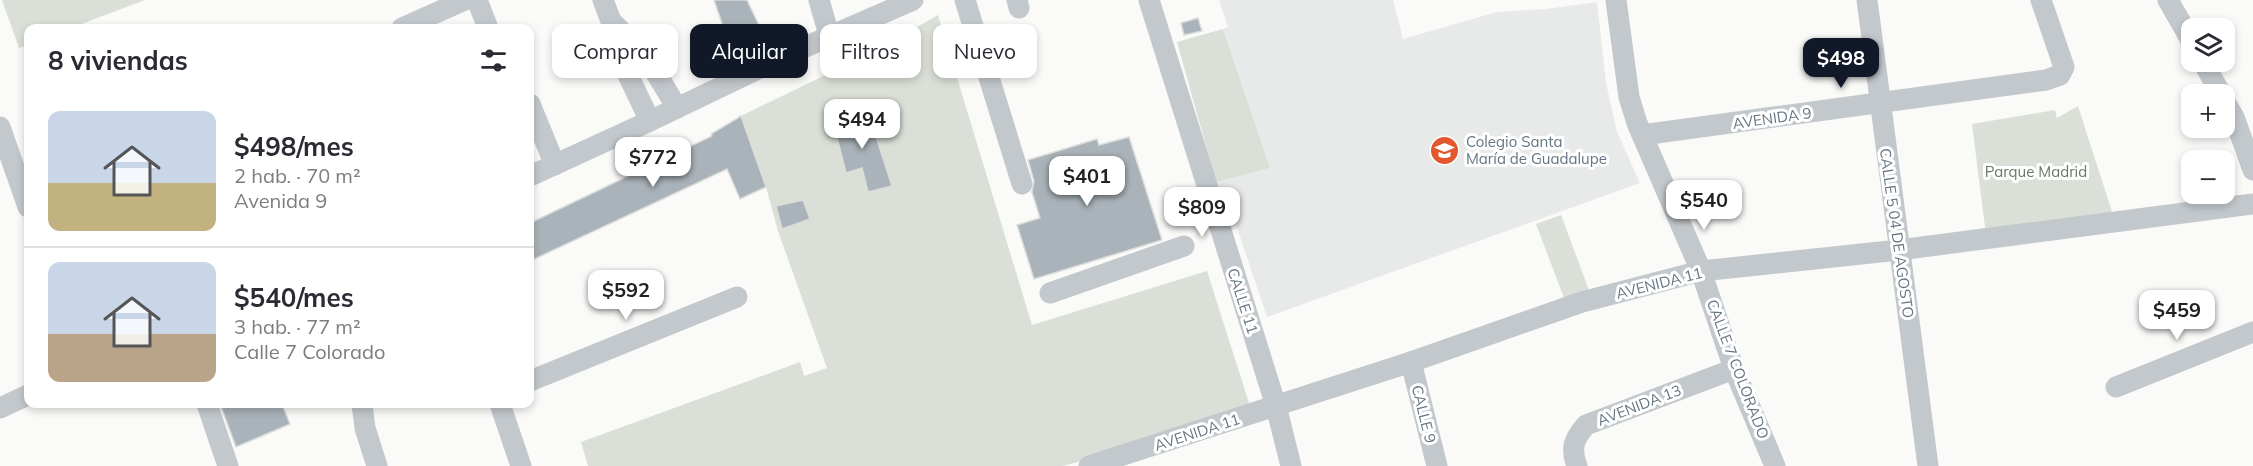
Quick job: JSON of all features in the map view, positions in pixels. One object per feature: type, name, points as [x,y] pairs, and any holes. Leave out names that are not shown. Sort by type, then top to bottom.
[{"type":"street","points":[[411,24],[465,0]]},
{"type":"street","points":[[477,0],[486,24]]},
{"type":"street","points":[[603,0],[611,21],[613,48],[650,121]]},
{"type":"street","points":[[819,0],[826,24]]},
{"type":"street","points":[[855,24],[913,0]]},
{"type":"street","points":[[965,0],[1022,184]]},
{"type":"street","name":"CALLE 11","points":[[1149,0],[1276,406],[1291,466]]},
{"type":"street","name":"CALLE 7 COLORADO","points":[[1616,0],[1629,97],[1642,135],[1701,271],[1734,369],[1775,466]]},
{"type":"street","name":"CALLE 5 04 DE AGOSTO","points":[[1867,0],[1928,466]]},
{"type":"street","name":"AVENIDA 9","points":[[1642,135],[2046,80],[2060,75],[2064,67],[2041,0]]},
{"type":"street","points":[[2168,0],[2181,23]]},
{"type":"street","points":[[611,21],[632,42],[637,41],[677,108]]},
{"type":"street","points":[[534,174],[820,39]]},
{"type":"street","points":[[534,114],[555,165]]},
{"type":"street","points":[[2235,120],[2253,170]]},
{"type":"street","points":[[0,127],[24,196]]},
{"type":"street","name":"AVENIDA 11","points":[[1089,466],[1126,461],[1276,406],[1582,302],[1701,271],[1899,250],[2253,204]]},
{"type":"street","points":[[1050,293],[1184,246]]},
{"type":"street","points":[[534,379],[737,297]]},
{"type":"street","points":[[2116,387],[2253,332]]},
{"type":"street","name":"CALLE 9","points":[[1411,362],[1437,466]]},
{"type":"street","name":"AVENIDA 13","points":[[1577,466],[1573,446],[1576,437],[1586,425],[1734,369]]},
{"type":"street","points":[[0,408],[24,397]]},
{"type":"street","points":[[208,408],[228,466]]},
{"type":"street","points":[[362,408],[365,428],[377,466]]},
{"type":"street","points":[[501,408],[521,466]]},
{"type":"shaded area","name":"Colegio Santa María de Guadalupe","points":[[1219,0],[1393,0],[1403,39],[1497,12],[1546,9],[1597,2],[1606,83],[1617,132],[1640,183],[1267,317],[1231,210],[1221,202],[1216,182],[1270,168],[1223,29],[1228,27]]},
{"type":"green space","points":[[2,0],[145,0],[82,24],[24,24],[24,46],[19,48]]},
{"type":"green space","points":[[938,15],[941,24],[933,24],[933,78],[957,78],[1032,325],[1207,271],[1249,403],[1242,417],[1063,466],[588,466],[581,442],[800,362],[804,376],[827,368],[778,231],[766,187],[741,116],[820,78],[921,78],[921,25]]},
{"type":"green space","points":[[1223,29],[1270,168],[1216,182],[1177,42]]},
{"type":"green space","name":"Parque Madrid","points":[[2078,106],[2114,218],[1986,235],[1972,124],[2055,110],[2057,118]]},
{"type":"green space","points":[[1561,215],[1590,293],[1564,298],[1536,224]]},
{"type":"building","points":[[714,0],[747,0],[758,24],[722,24]]},
{"type":"building","points":[[1198,18],[1202,31],[1184,35],[1181,23]]},
{"type":"building","points":[[868,112],[892,186],[868,192],[862,168],[846,173],[833,122]]},
{"type":"building","points":[[741,116],[766,187],[740,199],[727,169],[534,259],[534,221],[712,136],[711,134]]},
{"type":"building","points":[[1129,137],[1162,240],[1034,279],[1017,225],[1040,218],[1032,192],[1034,181],[1028,160],[1097,139],[1099,145]]},
{"type":"building","points":[[803,200],[810,219],[782,229],[776,206]]},
{"type":"building","points":[[221,408],[284,408],[290,424],[236,447]]},
{"type":"place","name":"Colegio Santa María de Guadalupe","points":[[1445,150]]}]
